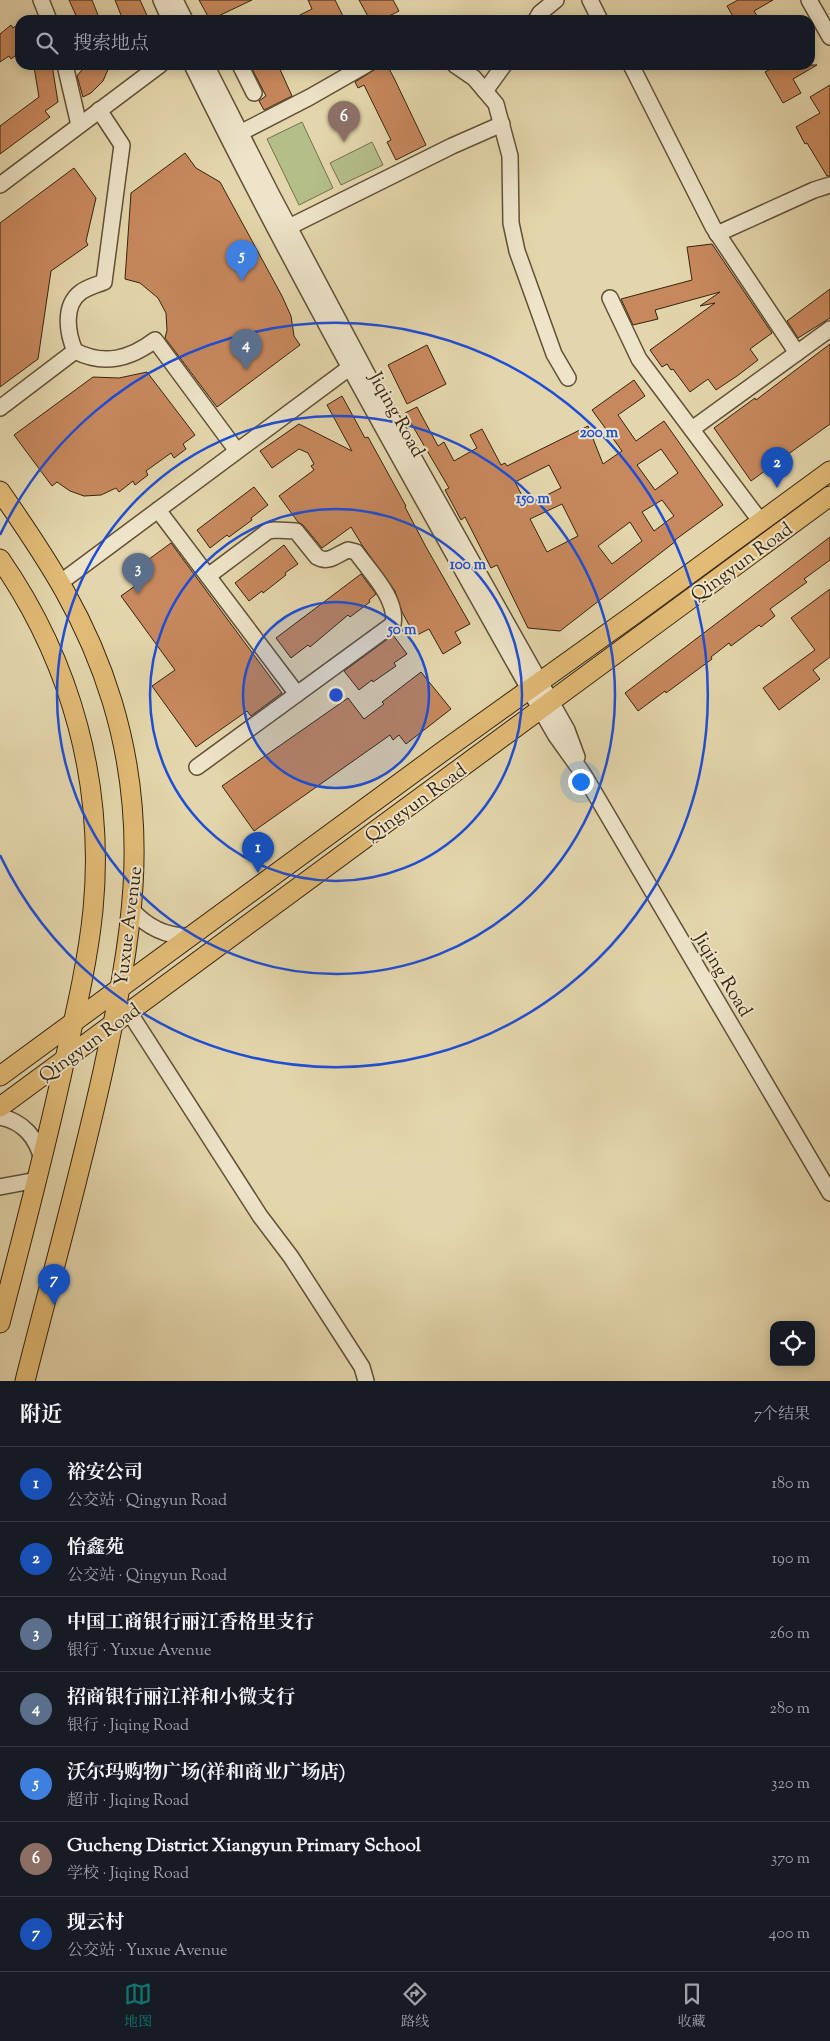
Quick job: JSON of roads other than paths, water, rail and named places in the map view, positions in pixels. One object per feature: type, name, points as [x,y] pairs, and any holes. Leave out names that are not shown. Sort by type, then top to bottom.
[{"type":"main road","name":"Qingyun Road","points":[[0,1076],[830,471]]},
{"type":"main road","name":"Yuxue Avenue","points":[[0,491],[61,582],[84,626],[98,659],[112,702],[124,750],[131,788],[135,841],[132,910],[112,1024],[87,1141],[25,1381]]},
{"type":"main road","name":"Qingyun Road","points":[[0,1107],[830,496]]},
{"type":"main road","name":"Yuxue Avenue","points":[[0,559],[37,620],[58,665],[75,713],[88,765],[95,821],[95,884],[89,941],[42,1160],[6,1275],[0,1323]]},
{"type":"street","points":[[42,0],[47,15]]},
{"type":"street","points":[[161,0],[168,15]]},
{"type":"street","points":[[175,0],[182,15]]},
{"type":"street","points":[[539,15],[556,0]]},
{"type":"street","points":[[590,0],[598,15]]},
{"type":"street","points":[[809,0],[830,37]]},
{"type":"street","points":[[66,70],[79,125]]},
{"type":"street","points":[[0,185],[153,70]]},
{"type":"street","name":"Jiqing Road","points":[[194,70],[260,201],[349,368],[535,685]]},
{"type":"street","name":"Jiqing Road","points":[[208,70],[289,227],[546,705],[556,736],[584,775],[830,1193]]},
{"type":"street","points":[[242,70],[254,94]]},
{"type":"street","points":[[240,133],[357,70]]},
{"type":"street","points":[[462,70],[474,78],[496,104],[510,156],[510,210],[516,244],[554,354],[568,378]]},
{"type":"street","points":[[486,91],[501,70]]},
{"type":"street","points":[[634,70],[717,234],[797,353]]},
{"type":"street","points":[[75,352],[69,334],[70,309],[81,292],[104,282],[122,145],[99,110]]},
{"type":"street","points":[[289,227],[452,146],[502,124]]},
{"type":"street","points":[[717,234],[814,190],[830,185]]},
{"type":"street","points":[[610,298],[639,359],[760,522]]},
{"type":"street","points":[[692,429],[830,329]]},
{"type":"street","points":[[75,352],[93,359],[113,360],[131,355],[155,340],[237,451]]},
{"type":"street","points":[[0,408],[75,352]]},
{"type":"street","points":[[61,582],[349,368]]},
{"type":"street","points":[[158,510],[297,694]]},
{"type":"street","points":[[197,767],[393,624],[394,612],[391,601],[356,552],[348,550],[331,559],[321,560],[317,558],[296,532],[268,531],[208,576]]},
{"type":"street","points":[[132,910],[154,929],[172,935],[191,936]]},
{"type":"street","points":[[129,1012],[260,1216],[296,1265],[362,1367],[366,1381]]},
{"type":"street","points":[[0,1116],[13,1120],[27,1130],[37,1144],[42,1160]]},
{"type":"street","points":[[0,1188],[37,1180]]},
{"type":"place","name":"Gucheng District Xiangyun Primary School","points":[[344,142]]},
{"type":"place","name":"沃尔玛购物广场(祥和商业广场店)","points":[[242,281]]},
{"type":"place","name":"招商银行丽江祥和小微支行","points":[[246,370]]},
{"type":"place","name":"怡鑫苑","points":[[777,488]]},
{"type":"place","name":"中国工商银行丽江香格里支行","points":[[138,594]]},
{"type":"place","name":"裕安公司","points":[[258,873]]},
{"type":"place","name":"现云村","points":[[54,1305]]}]
